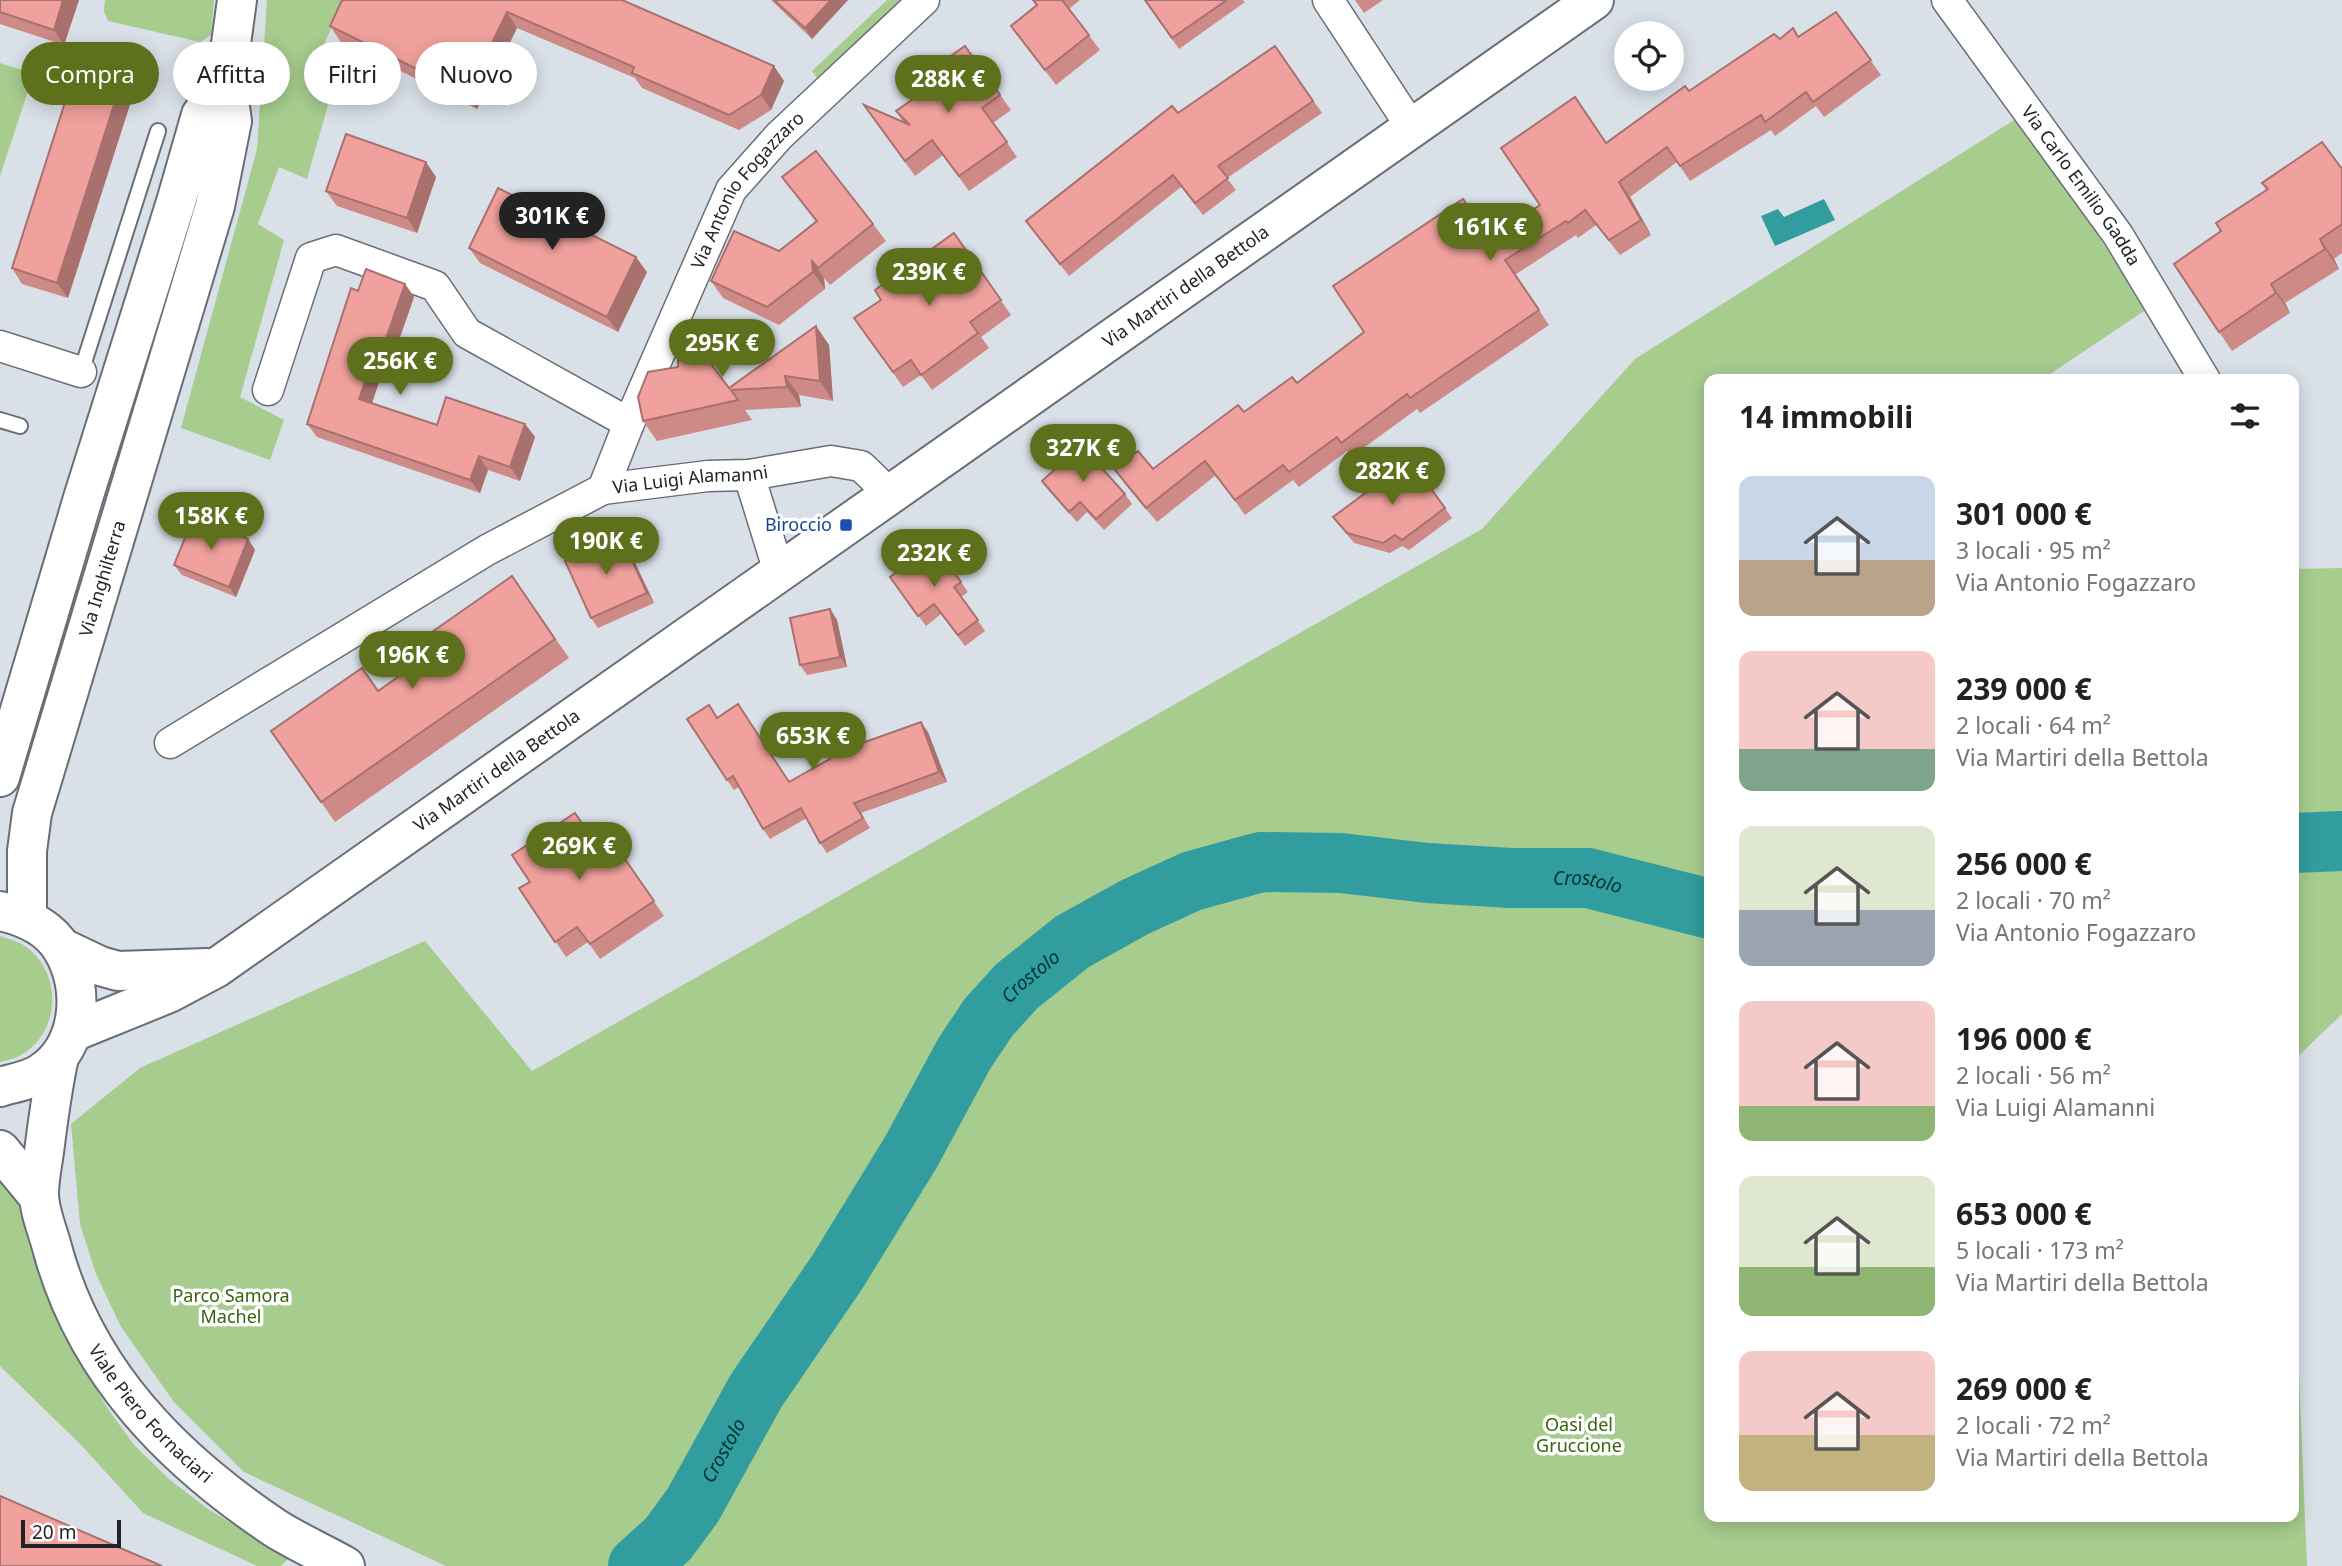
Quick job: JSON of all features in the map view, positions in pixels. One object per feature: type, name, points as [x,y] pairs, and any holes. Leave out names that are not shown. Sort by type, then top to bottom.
[{"type":"main road","name":"Via Inghilterra","points":[[231,42],[237,0]]},
{"type":"main road","name":"Via Martiri della Bettola","points":[[0,1087],[40,1074],[66,1044],[216,968],[1594,0]]},
{"type":"main road","name":"Via Inghilterra","points":[[0,777],[201,115],[208,105]]},
{"type":"main road","name":"Via Inghilterra","points":[[13,914],[27,851],[32,813],[215,206],[232,121],[230,105]]},
{"type":"main road","points":[[13,914],[47,933],[62,948],[100,966],[118,971],[216,968]]},
{"type":"main road","points":[[62,948],[72,972],[76,996],[66,1044]]},
{"type":"main road","name":"Viale Piero Fornaciari","points":[[66,1044],[51,1093],[38,1197],[58,1269],[75,1311],[103,1366],[132,1403],[167,1440],[218,1487],[277,1529],[345,1566]]},
{"type":"main road","name":"Viale Piero Fornaciari","points":[[0,1150],[38,1197]]},
{"type":"street","name":"Via Antonio Fogazzaro","points":[[603,489],[731,190],[779,136],[924,0]]},
{"type":"street","points":[[1328,0],[1412,128]]},
{"type":"street","name":"Via Carlo Emilio Gadda","points":[[1947,0],[2118,235],[2201,374]]},
{"type":"street","points":[[268,390],[311,258],[336,250],[435,286],[467,334],[629,423]]},
{"type":"street","points":[[0,346],[81,372]]},
{"type":"street","name":"Via Luigi Alamanni","points":[[170,743],[487,550],[603,489],[708,476],[749,475],[831,461],[861,466],[890,494]]},
{"type":"street","points":[[749,475],[779,572]]},
{"type":"lane","points":[[81,372],[158,131]]},
{"type":"lane","points":[[0,420],[20,426]]},
{"type":"green space","points":[[105,0],[214,0],[211,35],[200,42],[108,21],[104,11]]},
{"type":"green space","points":[[267,0],[344,0],[325,42],[304,42],[304,105],[328,105],[307,179],[279,167],[258,224],[284,240],[240,397],[284,420],[270,460],[181,428],[257,149],[260,105],[290,105],[290,42],[264,42]]},
{"type":"green space","points":[[887,0],[924,0],[827,91],[812,71]]},
{"type":"green space","points":[[0,63],[21,70],[21,105],[23,105],[0,176]]},
{"type":"green space","points":[[2019,117],[2147,309],[2050,374],[1704,374],[1704,1522],[2299,1522],[2299,1375],[2307,1566],[446,1566],[244,1472],[174,1402],[121,1327],[96,1274],[80,1224],[71,1124],[140,1068],[425,941],[532,1071],[1482,529],[1635,359]]},
{"type":"green space","points":[[2342,568],[2342,1014],[2299,1055],[2299,569]]},
{"type":"green space","points":[[0,936],[22,944],[37,957],[51,986],[52,1002],[50,1018],[34,1045],[19,1056],[0,1062]]},
{"type":"green space","points":[[5,1178],[16,1197],[27,1238],[62,1331],[108,1409],[134,1445],[170,1480],[208,1509],[289,1558],[281,1566],[257,1566],[143,1513],[82,1446],[0,1366],[0,1182]]},
{"type":"water","points":[[1824,199],[1835,220],[1775,246],[1761,216],[1778,209],[1784,217]]},
{"type":"building","points":[[0,0],[63,0],[54,30],[0,12]]},
{"type":"building","points":[[342,0],[622,0],[774,66],[761,95],[729,115],[632,73],[634,67],[507,12],[492,42],[415,42],[415,68],[401,61],[401,42],[362,42],[330,26]]},
{"type":"building","points":[[774,0],[831,0],[805,28]]},
{"type":"building","points":[[1033,0],[1062,0],[1089,35],[1045,70],[1011,26],[1037,5]]},
{"type":"building","points":[[1145,0],[1227,0],[1172,38]]},
{"type":"building","points":[[1836,12],[1871,60],[1813,102],[1806,92],[1765,122],[1761,115],[1680,166],[1667,147],[1619,182],[1641,220],[1609,240],[1585,210],[1505,260],[1539,310],[1410,398],[1407,394],[1341,443],[1337,437],[1289,472],[1283,465],[1235,500],[1205,461],[1146,508],[1115,470],[1138,451],[1153,469],[1238,405],[1244,412],[1292,377],[1297,383],[1364,332],[1333,286],[1463,199],[1490,238],[1540,205],[1501,148],[1575,97],[1606,143],[1678,91],[1684,91],[1685,86],[1689,91],[1774,34],[1780,39],[1793,28],[1798,37]]},
{"type":"building","points":[[965,46],[1000,95],[982,108],[1007,142],[959,176],[932,140],[905,161],[864,105],[910,125],[896,111],[932,86],[924,75]]},
{"type":"building","points":[[1275,46],[1313,101],[1218,166],[1228,178],[1195,203],[1173,175],[1060,264],[1026,221],[1172,106],[1178,113]]},
{"type":"building","points":[[64,105],[114,105],[57,283],[12,268]]},
{"type":"building","points":[[346,134],[426,162],[407,218],[326,191]]},
{"type":"building","points":[[2322,142],[2342,169],[2342,224],[2320,239],[2325,249],[2271,284],[2276,293],[2219,332],[2174,264],[2221,231],[2216,223],[2268,189],[2262,183]]},
{"type":"building","points":[[816,151],[873,224],[818,268],[812,261],[813,272],[767,307],[711,281],[734,231],[779,251],[817,221],[782,177]]},
{"type":"building","points":[[498,188],[636,257],[607,317],[469,248]]},
{"type":"building","points":[[954,233],[1001,300],[970,322],[978,333],[921,375],[911,360],[893,372],[854,318],[881,300],[875,290]]},
{"type":"building","points":[[366,269],[405,284],[383,347],[378,345],[359,399],[437,425],[446,397],[525,424],[510,467],[479,456],[470,480],[307,424],[351,288],[358,291]]},
{"type":"building","points":[[816,326],[820,381],[785,376],[787,387],[731,390],[738,400],[643,421],[638,397],[648,372],[678,367],[678,349],[700,349],[729,388]]},
{"type":"building","points":[[1081,445],[1125,494],[1096,519],[1080,502],[1069,512],[1042,481]]},
{"type":"building","points":[[1410,460],[1445,508],[1402,540],[1395,535],[1383,543],[1347,533],[1333,517]]},
{"type":"building","points":[[193,518],[248,539],[229,587],[174,565]]},
{"type":"building","points":[[620,535],[647,593],[591,618],[565,561]]},
{"type":"building","points":[[934,544],[961,582],[954,587],[978,620],[958,635],[934,604],[918,616],[890,577]]},
{"type":"building","points":[[512,576],[555,639],[321,802],[271,731],[362,668],[378,691],[432,653],[422,639]]},
{"type":"building","points":[[830,609],[840,657],[800,665],[790,618]]},
{"type":"building","points":[[738,704],[789,782],[851,747],[921,722],[939,772],[854,803],[863,818],[820,843],[801,808],[763,829],[733,776],[727,780],[687,719],[709,705],[717,718]]},
{"type":"building","points":[[575,813],[596,844],[609,836],[654,901],[590,944],[577,927],[555,942],[519,888],[530,882],[512,855]]},
{"type":"building","points":[[0,1496],[162,1566],[0,1566]]},
{"type":"waterway","name":"Crostolo","points":[[2299,843],[2342,841]]},
{"type":"waterway","name":"Crostolo","points":[[638,1566],[668,1539],[693,1505],[756,1391],[838,1271],[911,1152],[964,1054],[988,1018],[1017,986],[1072,942],[1135,907],[1192,881],[1261,862],[1341,863],[1427,873],[1511,878],[1588,878],[1704,907]]},
{"type":"place","name":"Biroccio","points":[[846,525]]},
{"type":"park label","name":"Parco Samora Machel","points":[[231,1306]]},
{"type":"park label","name":"Oasi del Gruccione","points":[[1579,1435]]}]
